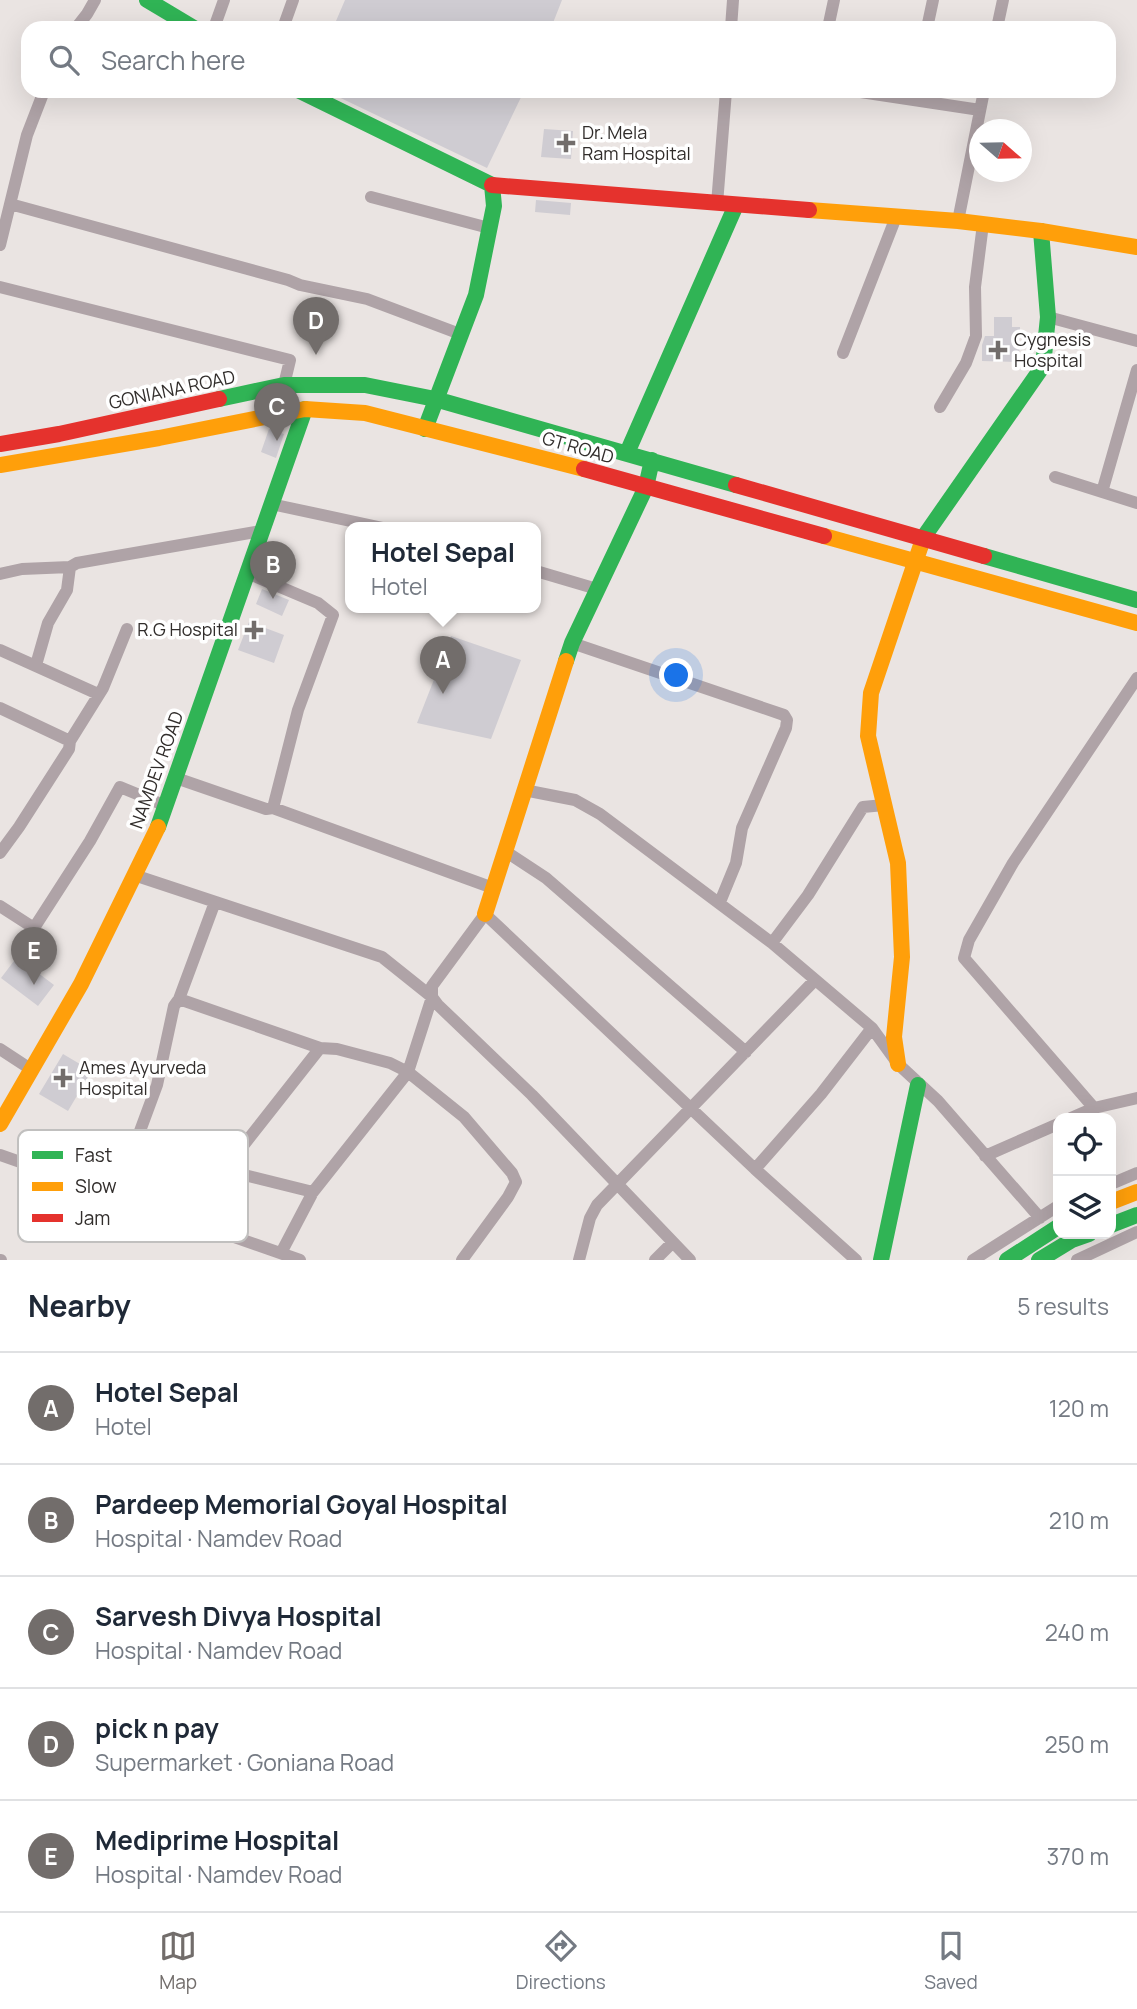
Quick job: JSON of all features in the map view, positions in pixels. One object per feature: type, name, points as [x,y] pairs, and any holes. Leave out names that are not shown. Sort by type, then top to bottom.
[{"type":"main road","points":[[151,1],[183,21]]},
{"type":"main road","points":[[314,98],[492,184],[717,204],[958,221],[1137,247]]},
{"type":"main road","points":[[425,429],[475,295],[494,206],[492,184]]},
{"type":"main road","points":[[627,453],[736,205]]},
{"type":"main road","points":[[898,1064],[894,1037],[902,957],[898,863],[868,736],[871,693],[923,538],[1042,366],[1048,317],[1041,231]]},
{"type":"main road","name":"GONIANA ROAD","points":[[0,444],[59,434],[284,385],[365,385],[435,398]]},
{"type":"main road","name":"GT ROAD","points":[[435,398],[1137,600]]},
{"type":"main road","name":"GT ROAD","points":[[0,465],[159,438],[305,409],[365,413],[533,455],[1137,623]]},
{"type":"main road","name":"NAMDEV ROAD","points":[[0,1124],[81,984],[166,806],[305,409]]},
{"type":"main road","points":[[485,914],[572,643],[646,487],[652,460]]},
{"type":"main road","points":[[881,1260],[918,1085]]},
{"type":"main road","points":[[1116,1200],[1137,1192]]},
{"type":"main road","points":[[1116,1223],[1137,1215]]},
{"type":"main road","points":[[1007,1260],[1053,1230]]},
{"type":"main road","points":[[1039,1260],[1075,1239]]},
{"type":"street","points":[[82,21],[95,0]]},
{"type":"street","points":[[216,21],[224,0]]},
{"type":"street","points":[[286,21],[293,0]]},
{"type":"street","points":[[732,21],[733,0]]},
{"type":"street","points":[[830,21],[834,0]]},
{"type":"street","points":[[928,21],[933,0]]},
{"type":"street","points":[[998,21],[1003,0]]},
{"type":"street","points":[[0,245],[27,135],[41,98]]},
{"type":"street","points":[[717,204],[725,98]]},
{"type":"street","points":[[926,98],[980,110]]},
{"type":"street","points":[[958,221],[983,98]]},
{"type":"street","points":[[371,197],[489,228]]},
{"type":"street","points":[[10,204],[300,285],[367,299],[460,334]]},
{"type":"street","points":[[843,353],[896,216]]},
{"type":"street","points":[[940,407],[966,363],[976,335],[975,287],[983,224]]},
{"type":"street","points":[[0,287],[290,360],[284,385]]},
{"type":"street","points":[[1048,317],[1137,341]]},
{"type":"street","points":[[1102,492],[1137,370]]},
{"type":"street","points":[[1055,477],[1137,503]]},
{"type":"street","points":[[271,504],[355,522]]},
{"type":"street","points":[[0,574],[22,569],[70,567],[77,563],[261,531]]},
{"type":"street","points":[[36,665],[48,623],[67,590],[70,567]]},
{"type":"street","points":[[541,572],[597,589]]},
{"type":"street","points":[[247,573],[318,603],[333,615],[298,710],[273,808]]},
{"type":"street","points":[[1,847],[19,827],[69,748],[70,741],[103,688],[127,629]]},
{"type":"street","points":[[572,643],[784,715],[787,720],[786,728],[742,828],[736,863],[719,902]]},
{"type":"street","points":[[0,650],[98,694]]},
{"type":"street","points":[[1094,1108],[964,958],[969,940],[1013,863],[1137,678]]},
{"type":"street","points":[[0,708],[70,741]]},
{"type":"street","points":[[176,778],[266,809],[273,808],[493,888]]},
{"type":"street","points":[[0,906],[34,928],[90,841],[120,788],[166,806]]},
{"type":"street","points":[[524,790],[575,800],[600,814],[772,943],[872,1028],[898,1064],[938,1101],[1040,1217]]},
{"type":"street","points":[[772,943],[808,895],[863,807],[884,805]]},
{"type":"street","points":[[505,851],[546,878],[746,1052]]},
{"type":"street","points":[[134,875],[382,957],[432,997],[532,1095],[690,1260]]},
{"type":"street","points":[[141,1130],[157,1085],[174,1006],[215,902]]},
{"type":"street","points":[[281,1253],[313,1192],[408,1072],[432,997],[432,986],[485,914],[755,1169],[856,1260]]},
{"type":"street","points":[[579,1260],[593,1211],[616,1184],[815,980]]},
{"type":"street","points":[[178,999],[320,1048],[337,1049],[390,1063],[408,1072],[464,1117],[512,1173],[516,1182],[509,1197],[462,1260]]},
{"type":"street","points":[[755,1169],[821,1094],[872,1028]]},
{"type":"street","points":[[248,1140],[320,1048]]},
{"type":"street","points":[[0,1049],[32,1070]]},
{"type":"street","points":[[1082,1113],[1137,1098]]},
{"type":"street","points":[[985,1156],[1053,1126]]},
{"type":"street","points":[[0,1155],[18,1161]]},
{"type":"street","points":[[1116,1182],[1137,1173]]},
{"type":"street","points":[[248,1176],[313,1192]]},
{"type":"street","points":[[973,1260],[1053,1209]]},
{"type":"street","points":[[1077,1260],[1094,1256],[1137,1232]]},
{"type":"street","points":[[248,1242],[300,1260]]},
{"type":"street","points":[[655,1260],[672,1243]]},
{"type":"building","points":[[345,0],[562,0],[554,21],[336,21]]},
{"type":"building","points":[[341,98],[521,98],[487,168]]},
{"type":"building","points":[[544,129],[573,131],[571,159],[541,157]]},
{"type":"building","points":[[536,200],[571,203],[570,215],[535,212]]},
{"type":"building","points":[[994,317],[1012,317],[1012,327],[1020,327],[1019,362],[982,361],[985,336],[994,336]]},
{"type":"building","points":[[269,429],[284,434],[276,458],[261,452]]},
{"type":"building","points":[[262,589],[289,600],[282,616],[256,604]]},
{"type":"building","points":[[249,622],[284,635],[274,663],[238,650]]},
{"type":"building","points":[[451,636],[521,660],[491,739],[417,723]]},
{"type":"building","points":[[17,957],[54,985],[38,1006],[1,978]]},
{"type":"building","points":[[63,1054],[85,1067],[81,1073],[88,1077],[68,1111],[39,1094]]},
{"type":"traffic: fast","points":[[147,0],[182,21]]},
{"type":"traffic: fast","points":[[314,98],[492,185],[494,206],[476,295],[425,429]]},
{"type":"traffic: fast","points":[[627,453],[736,205]]},
{"type":"traffic: fast","points":[[921,545],[923,538],[1043,366],[1048,317],[1041,231]]},
{"type":"traffic: fast","points":[[219,399],[284,385],[365,385],[435,399],[736,485]]},
{"type":"traffic: fast","points":[[158,827],[305,409]]},
{"type":"traffic: fast","points":[[566,661],[646,487],[652,460]]},
{"type":"traffic: fast","points":[[984,556],[1137,600]]},
{"type":"traffic: fast","points":[[881,1260],[918,1085]]},
{"type":"traffic: fast","points":[[1116,1223],[1137,1215]]},
{"type":"traffic: fast","points":[[1007,1260],[1053,1230]]},
{"type":"traffic: fast","points":[[1039,1260],[1075,1239]]},
{"type":"traffic: slow","points":[[809,210],[958,221],[1137,247]]},
{"type":"traffic: slow","points":[[0,465],[159,438],[305,409],[365,413],[584,469]]},
{"type":"traffic: slow","points":[[824,536],[1137,623]]},
{"type":"traffic: slow","points":[[898,1064],[894,1037],[902,957],[898,863],[868,736],[871,693],[921,545]]},
{"type":"traffic: slow","points":[[485,914],[566,661]]},
{"type":"traffic: slow","points":[[0,1124],[81,984],[158,827]]},
{"type":"traffic: slow","points":[[1116,1200],[1137,1192]]},
{"type":"traffic: jam","points":[[492,185],[809,210]]},
{"type":"traffic: jam","points":[[0,444],[219,399]]},
{"type":"traffic: jam","points":[[584,469],[824,536]]},
{"type":"traffic: jam","points":[[736,485],[984,556]]},
{"type":"place","name":"Dr. Mela Ram Hospital","points":[[566,143]]},
{"type":"place","name":"Cygnesis Hospital","points":[[998,350]]},
{"type":"place","name":"pick n pay","points":[[316,355]]},
{"type":"place","name":"Sarvesh Divya Hospital","points":[[277,441]]},
{"type":"place","name":"Pardeep Memorial Goyal Hospital","points":[[273,599]]},
{"type":"place","name":"R.G Hospital","points":[[254,630]]},
{"type":"place","name":"Hotel Sepal","points":[[443,694]]},
{"type":"place","name":"Mediprime Hospital","points":[[34,985]]},
{"type":"place","name":"Ames Ayurveda Hospital","points":[[63,1078]]}]
